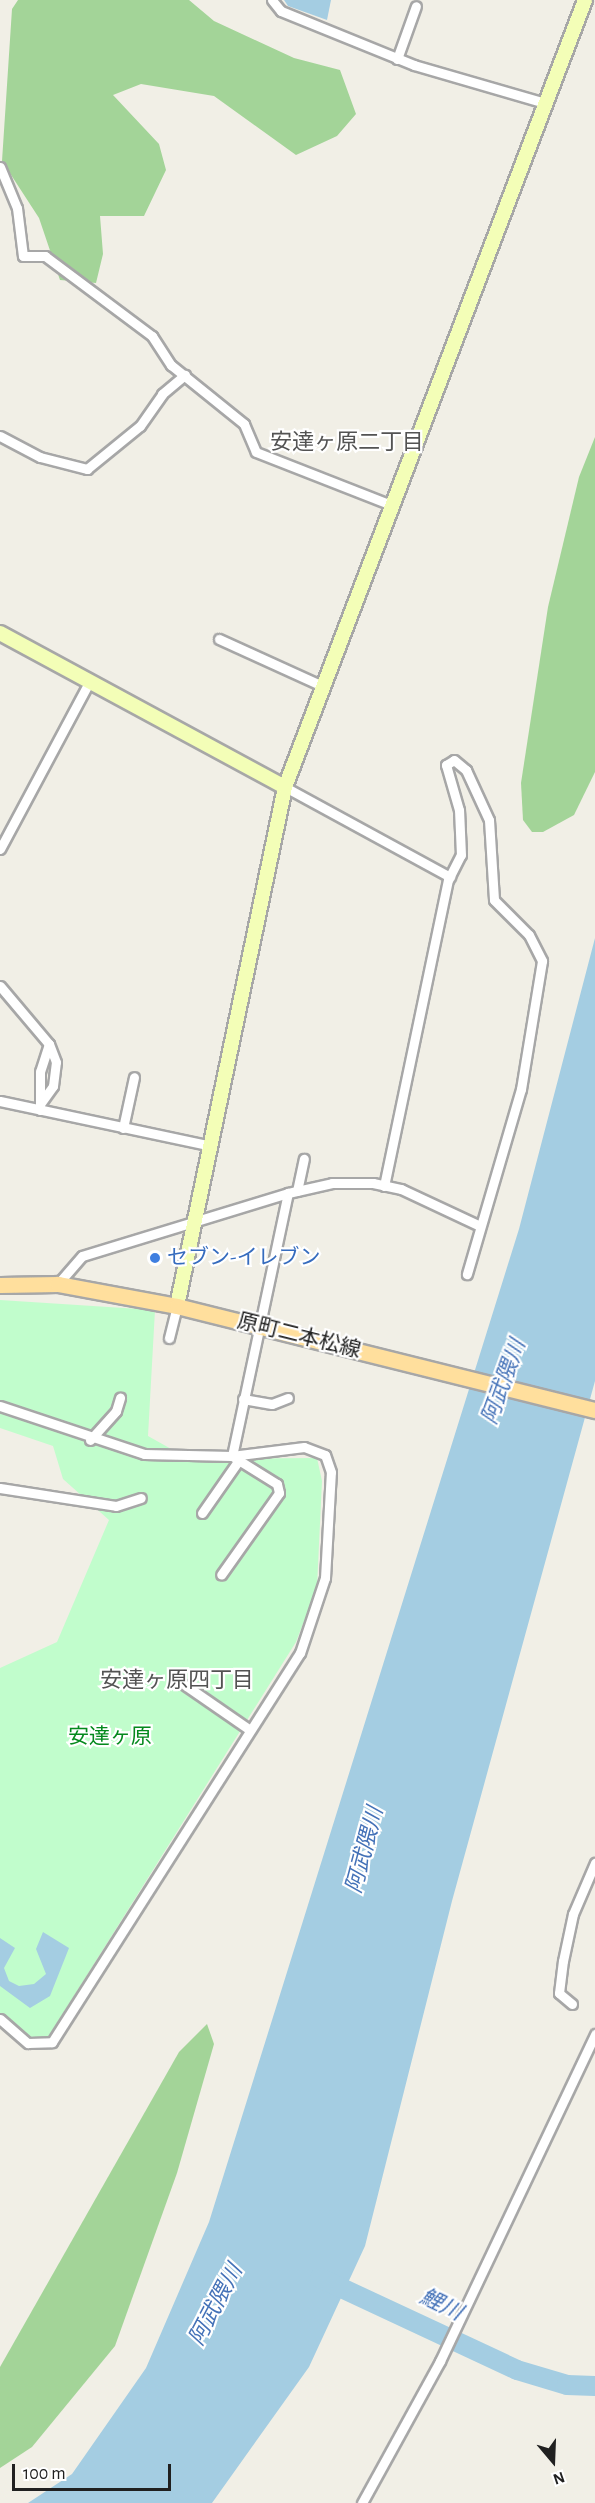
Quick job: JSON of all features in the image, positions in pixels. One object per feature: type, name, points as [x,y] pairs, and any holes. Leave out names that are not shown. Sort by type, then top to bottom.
[{"type":"main road","name":"原町二本松線","points":[[0,1285],[58,1284],[177,1306],[595,1410]]},
{"type":"street","points":[[272,0],[281,10],[397,58],[545,103]]},
{"type":"street","points":[[169,1338],[196,1221],[285,786],[325,687],[585,0]]},
{"type":"street","points":[[397,58],[416,6]]},
{"type":"street","points":[[0,167],[17,208],[23,256],[45,256],[94,290],[152,336],[171,365],[244,424],[256,452],[394,506]]},
{"type":"street","points":[[0,436],[40,457],[87,469],[140,426],[162,394],[185,375]]},
{"type":"street","points":[[0,633],[450,877]]},
{"type":"street","points":[[219,639],[325,687]]},
{"type":"street","points":[[0,849],[89,682]]},
{"type":"street","points":[[384,1186],[450,877],[462,843],[447,765],[454,760],[466,770],[489,819],[494,900],[530,935],[542,961],[521,1089],[467,1274]]},
{"type":"street","points":[[0,986],[49,1044],[56,1062],[53,1086],[40,1107]]},
{"type":"street","points":[[40,1107],[40,1072],[49,1044]]},
{"type":"street","points":[[123,1128],[134,1077]]},
{"type":"street","points":[[0,1101],[40,1107],[123,1128],[211,1146]]},
{"type":"street","points":[[202,1513],[236,1458],[243,1399],[259,1326],[292,1192],[304,1158]]},
{"type":"street","points":[[58,1284],[82,1256],[292,1192],[332,1183],[384,1186],[480,1226]]},
{"type":"street","points":[[90,1440],[116,1411],[120,1398]]},
{"type":"street","points":[[243,1399],[272,1404],[288,1398]]},
{"type":"street","points":[[0,1406],[90,1440],[144,1454],[236,1458],[312,1447],[325,1455],[331,1472],[324,1586],[300,1653],[52,2042],[28,2043],[0,2019]]},
{"type":"street","points":[[221,1575],[279,1493],[277,1484],[236,1458]]},
{"type":"street","points":[[0,1488],[116,1506],[141,1498]]},
{"type":"street","points":[[185,1685],[250,1730]]},
{"type":"street","points":[[572,2004],[559,1993],[563,1961],[573,1914],[595,1863]]},
{"type":"street","points":[[362,2503],[440,2361],[595,2034]]},
{"type":"green space","points":[[18,0],[189,0],[214,21],[294,58],[340,70],[356,114],[337,136],[296,155],[214,96],[141,84],[113,95],[159,144],[166,170],[144,216],[100,216],[103,254],[96,283],[60,280],[39,218],[2,161],[12,9]]},
{"type":"green space","points":[[595,437],[595,772],[574,815],[543,832],[532,832],[523,820],[521,783],[548,607],[579,477]]},
{"type":"green space","name":"安達ヶ原","points":[[0,1300],[155,1310],[148,1436],[189,1459],[317,1458],[322,1481],[317,1587],[296,1642],[45,2042],[33,2041],[0,2013],[0,1668],[57,1642],[109,1520],[63,1479],[53,1446],[0,1428]]},
{"type":"green space","points":[[207,2024],[214,2044],[177,2173],[115,2346],[32,2447],[0,2468],[0,2367],[179,2052]]},
{"type":"water","points":[[284,0],[331,0],[327,20],[288,6]]},
{"type":"water","name":"阿武隈川","points":[[595,938],[595,1381],[452,1901],[365,2246],[309,2367],[212,2503],[28,2503],[72,2474],[146,2368],[209,2222],[519,1229]]},
{"type":"water","points":[[43,1932],[69,1948],[50,1996],[30,2008],[0,1986],[0,1938],[15,1948],[4,1968],[9,1981],[19,1986],[34,1984],[46,1974],[36,1949]]},
{"type":"waterway","name":"鯉川","points":[[320,2278],[517,2370],[567,2385],[595,2386]]},
{"type":"place","name":"セブン-イレブン","points":[[155,1258]]},
{"type":"district","name":"安達ヶ原二丁目","points":[[347,443]]},
{"type":"district","name":"安達ヶ原四丁目","points":[[177,1681]]}]
